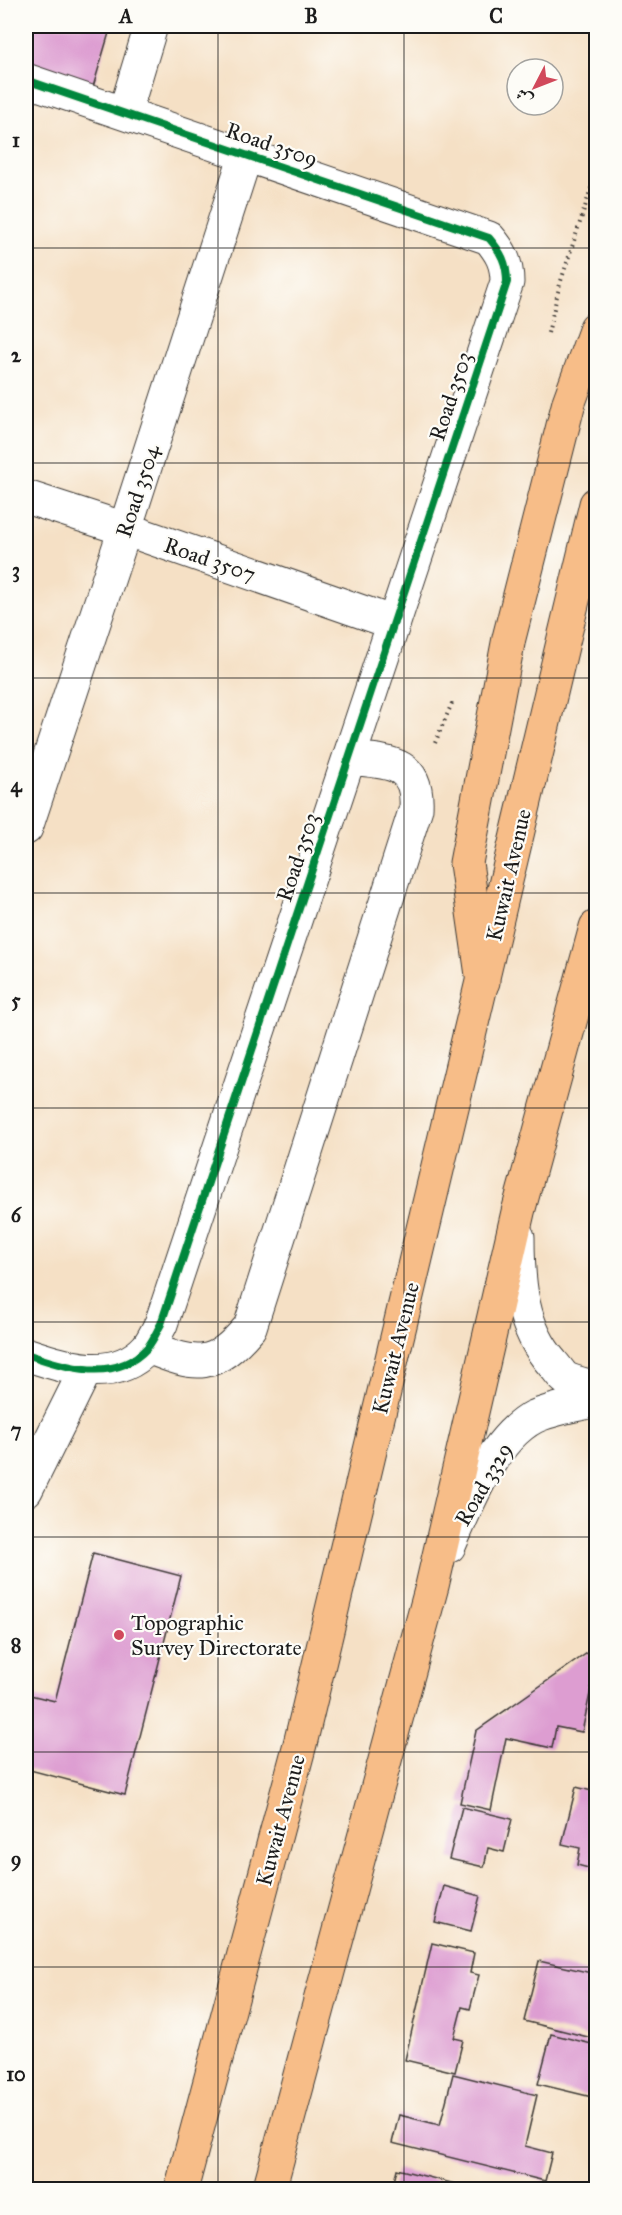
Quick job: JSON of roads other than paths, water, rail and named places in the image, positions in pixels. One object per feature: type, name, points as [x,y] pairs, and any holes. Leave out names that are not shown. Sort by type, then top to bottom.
[{"type":"main road","points":[[483,982],[466,863],[509,638],[569,402],[597,328]]},
{"type":"main road","name":"Kuwait Avenue","points":[[181,2190],[300,1744],[597,504]]},
{"type":"main road","points":[[269,2190],[432,1586],[518,1212],[597,927]]},
{"type":"street","points":[[125,112],[151,26]]},
{"type":"street","name":"Road 3509","points":[[26,80],[474,232],[489,238],[501,252]]},
{"type":"street","name":"Road 3504","points":[[26,828],[246,154]]},
{"type":"street","name":"Road 3503","points":[[26,1354],[85,1371],[109,1369],[132,1361],[148,1347],[161,1324],[507,282],[507,268],[501,252]]},
{"type":"street","name":"Road 3507","points":[[26,497],[394,623]]},
{"type":"street","points":[[148,1347],[182,1361],[204,1361],[220,1356],[234,1345],[250,1327],[416,808],[417,794],[413,781],[404,770],[393,763],[349,758]]},
{"type":"street","points":[[518,1212],[518,1276],[523,1306],[532,1333],[546,1356],[565,1378],[597,1388]]},
{"type":"street","points":[[26,1490],[85,1371]]},
{"type":"street","name":"Road 3329","points":[[432,1586],[461,1519],[494,1456],[514,1433],[534,1417],[597,1400]]},
{"type":"place","name":"Topographic Survey Directorate","points":[[119,1635]]}]
